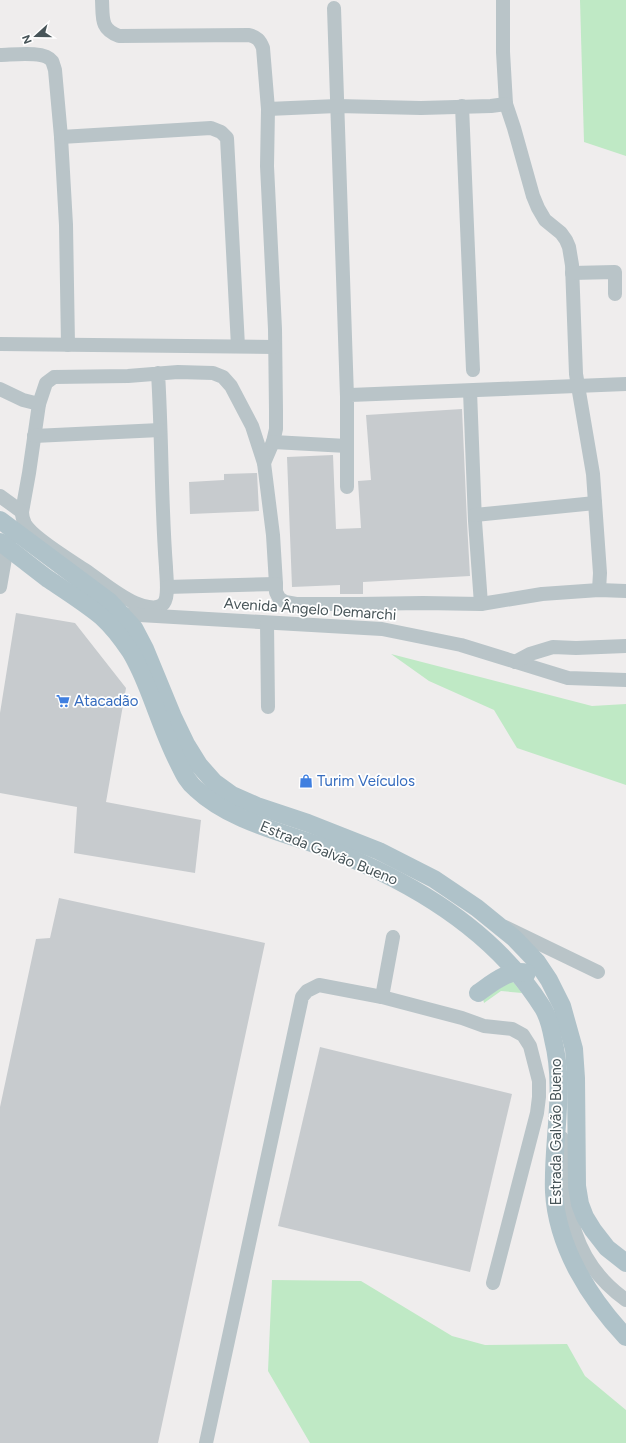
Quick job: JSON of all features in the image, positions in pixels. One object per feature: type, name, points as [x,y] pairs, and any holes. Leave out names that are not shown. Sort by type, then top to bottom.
[{"type":"main road","points":[[6,525],[110,602],[116,620]]},
{"type":"main road","points":[[3,545],[100,616],[116,620]]},
{"type":"main road","name":"Estrada Galvão Bueno","points":[[116,620],[134,628],[146,649],[186,744],[199,765],[214,782],[232,795],[257,806],[308,822],[379,851],[434,879],[477,908],[514,938],[536,962],[549,980],[562,1006],[574,1049],[576,1078],[567,1096],[554,1187],[557,1213],[561,1230],[572,1259],[589,1290],[614,1325],[626,1337]]},
{"type":"main road","name":"Estrada Galvão Bueno","points":[[116,620],[150,692],[170,748],[186,777],[194,788],[224,808],[248,821],[330,850],[408,885],[468,926],[504,958],[516,972],[534,995],[548,1018],[567,1096],[576,1186],[580,1204],[585,1217],[600,1239],[615,1256],[626,1263]]},
{"type":"main road","points":[[478,993],[500,978],[516,972]]},
{"type":"street","points":[[102,0],[104,26],[110,33],[119,36],[249,35],[256,37],[260,41],[263,48],[268,109],[267,166],[275,347],[276,411],[274,442],[264,463]]},
{"type":"street","points":[[503,0],[502,52],[506,104],[532,196],[545,220],[561,233],[569,247],[572,273],[577,385],[593,474],[600,590]]},
{"type":"street","points":[[334,8],[347,396],[347,487]]},
{"type":"street","points":[[0,56],[37,54],[52,61],[56,70],[66,225],[68,345]]},
{"type":"street","points":[[268,109],[337,106],[422,108],[491,106],[506,104]]},
{"type":"street","points":[[462,106],[473,370]]},
{"type":"street","points":[[61,137],[211,128],[221,132],[227,138],[238,346]]},
{"type":"street","points":[[572,273],[615,272],[615,294]]},
{"type":"street","points":[[0,344],[275,347]]},
{"type":"street","points":[[158,373],[164,546],[167,587],[166,599],[161,605],[150,607],[136,604],[122,596],[32,532],[25,524],[22,516],[39,404],[46,384],[54,377],[128,376],[158,373],[178,372],[213,373],[223,377],[231,386],[252,426],[264,463],[273,535],[276,592],[279,598],[285,602],[296,604],[423,602],[480,604],[542,594],[600,590],[626,592]]},
{"type":"street","points":[[347,396],[626,384]]},
{"type":"street","points":[[0,389],[23,400],[39,404]]},
{"type":"street","points":[[470,391],[480,604]]},
{"type":"street","points":[[34,436],[160,430]]},
{"type":"street","points":[[274,442],[347,446]]},
{"type":"street","points":[[0,496],[22,512]]},
{"type":"street","points":[[475,515],[595,503]]},
{"type":"street","points":[[0,587],[6,525]]},
{"type":"street","points":[[167,587],[276,584]]},
{"type":"street","name":"Avenida Ângelo Demarchi","points":[[116,620],[267,622],[382,629],[461,645],[568,678],[626,680]]},
{"type":"street","points":[[267,622],[268,707]]},
{"type":"street","points":[[515,662],[530,654],[553,647],[576,648],[626,646]]},
{"type":"street","points":[[493,922],[528,936],[598,972]]},
{"type":"street","points":[[382,997],[393,937]]},
{"type":"street","points":[[206,1443],[302,997],[307,991],[319,985],[382,997],[462,1018],[484,1026],[512,1029],[523,1035],[530,1046],[539,1081],[540,1097],[493,1283]]},
{"type":"street","points":[[567,1096],[567,1198],[575,1232],[587,1258],[604,1281],[626,1300]]},
{"type":"green space","points":[[580,0],[626,0],[626,156],[584,142]]},
{"type":"green space","points":[[391,654],[592,706],[626,704],[626,785],[517,748],[494,710],[429,681]]},
{"type":"green space","points":[[511,981],[522,993],[501,991],[484,1003],[483,999]]},
{"type":"green space","points":[[272,1280],[361,1281],[452,1336],[485,1345],[567,1344],[585,1376],[626,1410],[626,1443],[310,1443],[268,1371]]},
{"type":"building","points":[[462,409],[470,576],[363,582],[363,594],[340,594],[340,585],[292,587],[287,457],[333,455],[336,529],[361,528],[358,481],[371,480],[366,415]]},
{"type":"building","points":[[257,473],[259,511],[190,514],[189,482],[224,480],[224,474]]},
{"type":"building","name":"Atacadão","points":[[16,613],[75,623],[126,688],[106,802],[201,820],[195,873],[74,853],[77,807],[0,793],[0,713]]},
{"type":"building","points":[[59,898],[265,943],[158,1443],[0,1443],[0,1107],[36,939],[50,938]]},
{"type":"building","points":[[320,1047],[512,1094],[470,1272],[278,1226]]},
{"type":"place","name":"Atacadão","points":[[63,701]]},
{"type":"place","name":"Turim Veículos","points":[[306,781]]}]
